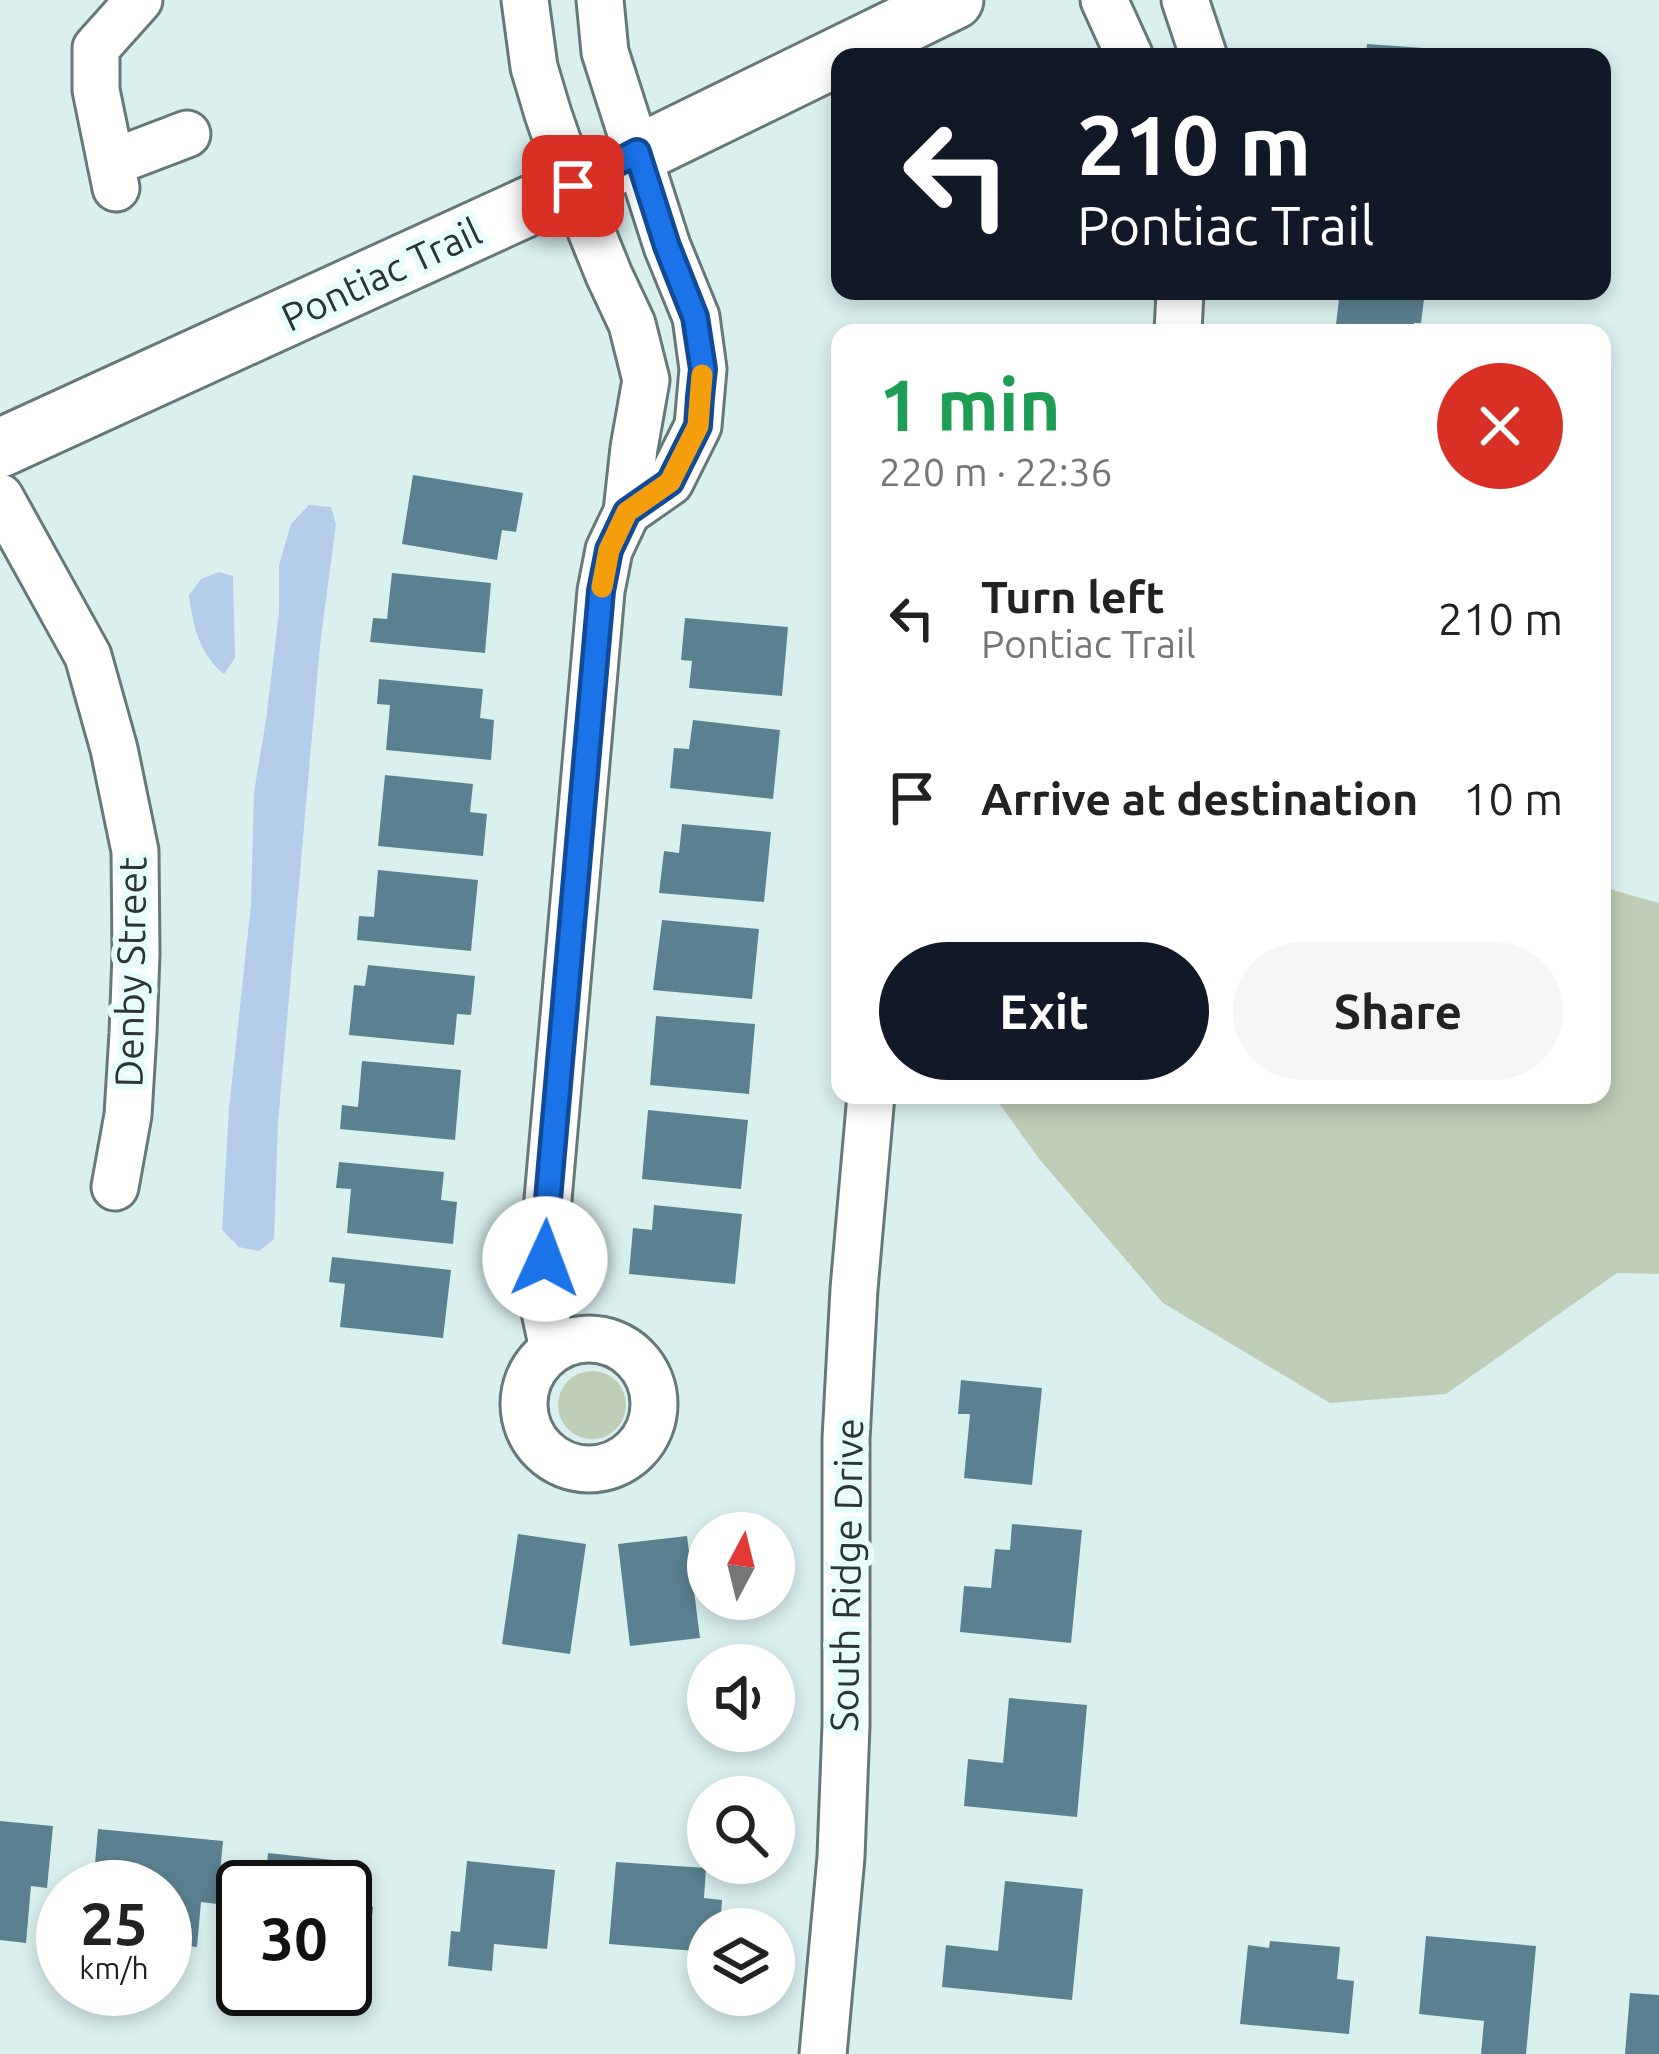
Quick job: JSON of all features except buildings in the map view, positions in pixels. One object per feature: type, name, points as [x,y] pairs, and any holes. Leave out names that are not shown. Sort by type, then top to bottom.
[{"type":"main road","name":"Pontiac Trail","points":[[853,48],[953,0]]},
{"type":"main road","name":"Pontiac Trail","points":[[0,448],[573,186],[831,59]]},
{"type":"street","points":[[139,0],[96,48],[96,90],[113,176],[187,134]]},
{"type":"street","points":[[525,0],[534,67],[573,186],[632,324],[646,380],[627,512],[609,550],[601,591],[580,808],[547,1211],[544,1306],[553,1349]]},
{"type":"street","points":[[600,0],[604,52],[695,317],[703,369],[698,426],[670,482],[627,512]]},
{"type":"street","points":[[1103,0],[1126,48]]},
{"type":"street","points":[[1185,0],[1201,48]]},
{"type":"street","name":"Denby Street","points":[[0,496],[88,656],[135,850],[134,1033],[128,1115],[115,1186]]},
{"type":"street","name":"South Ridge Drive","points":[[823,2054],[841,1857],[846,1439],[870,1104]]},
{"type":"green space","points":[[1611,890],[1659,903],[1659,1274],[1617,1273],[1446,1394],[1330,1403],[1163,1303],[1040,1160],[1000,1104],[1611,1104]]},
{"type":"green space","points":[[592,1371],[616,1381],[626,1405],[616,1429],[592,1439],[568,1429],[558,1405],[568,1381]]},
{"type":"water","points":[[309,505],[331,507],[336,524],[320,645],[278,1123],[274,1239],[259,1251],[239,1247],[222,1230],[229,1108],[251,904],[254,792],[279,612],[279,565],[291,524]]},
{"type":"water","points":[[219,572],[233,576],[235,658],[224,674],[199,639],[189,595],[201,579]]},
{"type":"slow traffic","points":[[602,587],[609,550],[627,512],[670,482],[698,426],[702,375]]},
{"type":"route","points":[[545,1259],[601,591],[609,550],[627,512],[670,482],[698,426],[703,369],[695,317],[637,152],[573,186]]}]
